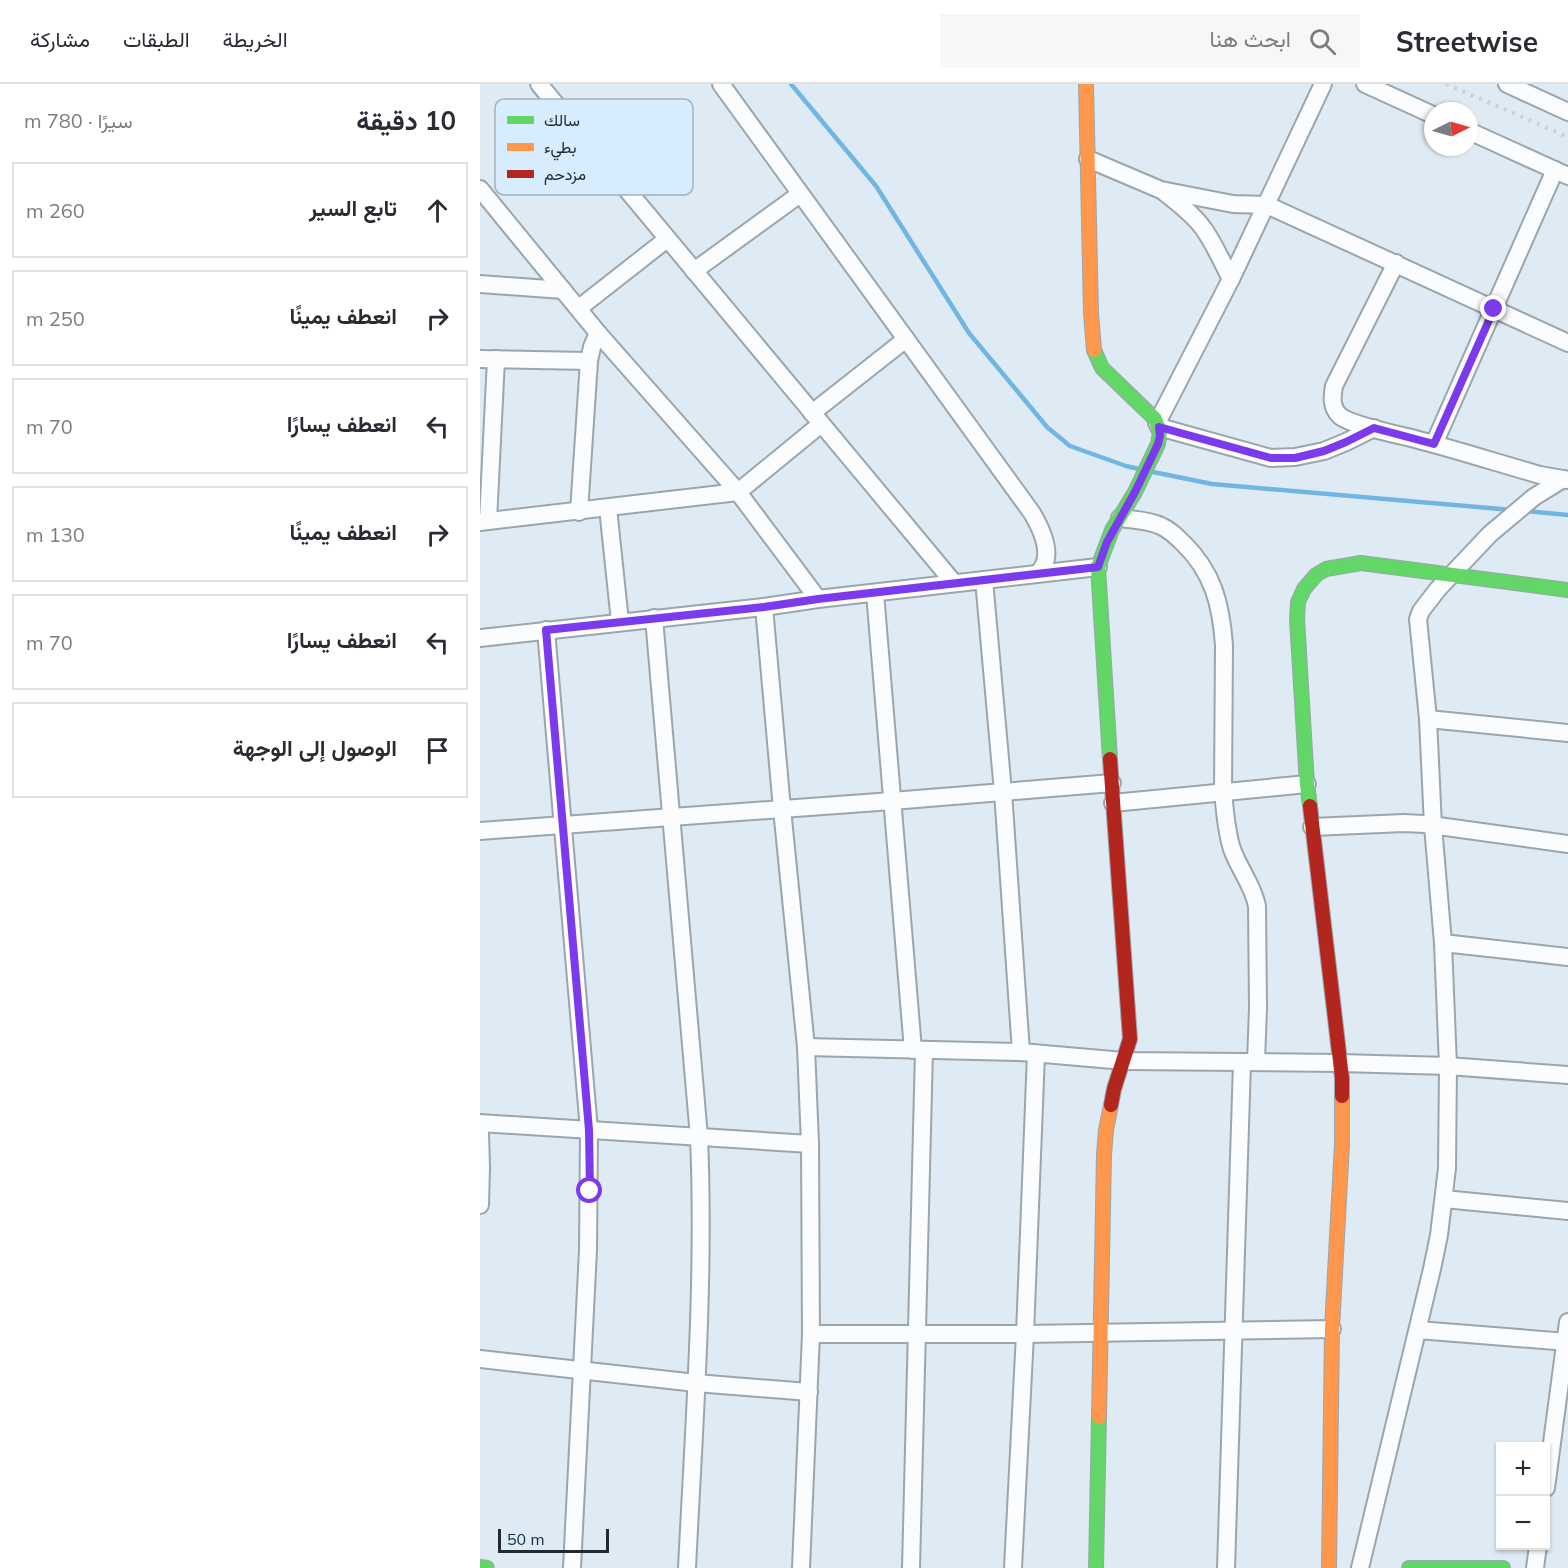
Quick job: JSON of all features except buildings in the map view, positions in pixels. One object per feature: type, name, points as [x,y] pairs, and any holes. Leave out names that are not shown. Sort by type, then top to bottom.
[{"type":"street","points":[[538,84],[551,99]]},
{"type":"street","points":[[721,84],[1032,513],[1045,543],[1045,562],[1042,570],[1036,574]]},
{"type":"street","points":[[1086,84],[1091,314],[1094,350],[1102,368],[1144,408],[1158,425],[1160,436],[1155,452],[1107,542],[1098,567],[1130,1028],[1129,1048],[1110,1107],[1104,1155],[1096,1568]]},
{"type":"street","points":[[1158,425],[1231,279],[1323,84]]},
{"type":"street","points":[[1365,84],[1424,111]]},
{"type":"street","points":[[1507,84],[1534,89],[1568,112]]},
{"type":"street","points":[[1434,444],[1494,309],[1561,173],[1478,135]]},
{"type":"street","points":[[1088,159],[1161,190],[1233,204],[1267,204],[1568,343]]},
{"type":"street","points":[[480,189],[598,333],[738,492],[818,599]]},
{"type":"street","points":[[1161,190],[1202,227],[1231,279]]},
{"type":"street","points":[[694,271],[800,194]]},
{"type":"street","points":[[631,195],[954,584]]},
{"type":"street","points":[[579,308],[668,239]]},
{"type":"street","points":[[1396,263],[1334,386],[1332,404],[1335,410],[1342,417],[1374,428],[1539,475],[1566,479]]},
{"type":"street","points":[[480,284],[563,290]]},
{"type":"street","points":[[579,512],[589,362],[598,333]]},
{"type":"street","points":[[589,362],[488,359],[484,522],[738,492],[816,418],[906,339]]},
{"type":"street","points":[[1158,425],[1271,458],[1295,458],[1324,451],[1374,428]]},
{"type":"street","points":[[1360,1568],[1439,1235],[1448,1134],[1443,943],[1433,826],[1428,719],[1418,620],[1421,610],[1428,601],[1490,534],[1520,507],[1566,479]]},
{"type":"street","points":[[608,508],[620,622]]},
{"type":"street","points":[[1120,518],[1153,522],[1170,530],[1197,557],[1217,597],[1224,645],[1224,792],[1229,840],[1238,864],[1254,892],[1257,906],[1258,1008],[1249,1062],[1233,1330],[1226,1568]]},
{"type":"street","points":[[1329,1568],[1332,1329],[1342,1134],[1342,1078],[1307,784],[1297,635],[1298,602],[1304,589],[1316,574],[1326,569],[1361,563],[1568,590]]},
{"type":"street","points":[[480,638],[1098,567]]},
{"type":"street","points":[[984,580],[1028,1053],[1025,1334],[1013,1568]]},
{"type":"street","points":[[875,593],[892,801],[918,1050],[917,1334],[911,1568]]},
{"type":"street","points":[[764,607],[806,1047],[810,1144],[811,1334],[801,1568]]},
{"type":"street","points":[[654,618],[701,1179],[700,1280],[687,1568]]},
{"type":"street","points":[[546,630],[589,1130],[588,1250],[572,1568]]},
{"type":"street","points":[[1428,719],[1568,733]]},
{"type":"street","points":[[480,831],[1112,783]]},
{"type":"street","points":[[1113,803],[1307,784]]},
{"type":"street","points":[[1312,827],[1404,823],[1568,844]]},
{"type":"street","points":[[1443,943],[1568,957]]},
{"type":"street","points":[[806,1047],[1028,1053],[1124,1061],[1448,1066],[1568,1076]]},
{"type":"street","points":[[480,1123],[810,1144]]},
{"type":"street","points":[[480,1133],[480,1205]]},
{"type":"street","points":[[1444,1199],[1568,1211]]},
{"type":"street","points":[[1550,1455],[1568,1322]]},
{"type":"street","points":[[811,1334],[1025,1334],[1332,1329]]},
{"type":"street","points":[[1418,1330],[1567,1342]]},
{"type":"street","points":[[480,1359],[696,1383],[809,1392]]},
{"type":"street","points":[[1535,1568],[1537,1550]]},
{"type":"street","points":[[480,1567],[487,1568]]},
{"type":"street","points":[[1408,1568],[1503,1568]]},
{"type":"waterway","points":[[791,84],[876,186],[969,333],[1047,427],[1070,446],[1139,469]]},
{"type":"waterway","points":[[1153,472],[1212,484],[1512,510]]},
{"type":"waterway","points":[[1526,511],[1568,515]]},
{"type":"railway","points":[[1446,84],[1568,137]]},
{"type":"traffic: fast","points":[[1094,350],[1102,368],[1155,419],[1160,432],[1158,444],[1135,492],[1112,530],[1098,567],[1110,759]]},
{"type":"traffic: fast","points":[[1310,806],[1297,619],[1298,602],[1304,589],[1316,575],[1326,569],[1361,563],[1568,590]]},
{"type":"traffic: fast","points":[[1096,1568],[1099,1417]]},
{"type":"traffic: fast","points":[[480,1567],[487,1568]]},
{"type":"traffic: fast","points":[[1409,1568],[1503,1568]]},
{"type":"traffic: slow","points":[[1086,84],[1091,313],[1094,350]]},
{"type":"traffic: slow","points":[[1329,1568],[1332,1329],[1342,1144],[1342,1096]]},
{"type":"traffic: slow","points":[[1099,1417],[1104,1155],[1111,1105]]},
{"type":"traffic: jam","points":[[1110,759],[1130,1039],[1111,1105]]},
{"type":"traffic: jam","points":[[1310,806],[1342,1078],[1342,1096]]},
{"type":"route","points":[[590,1191],[589,1130],[546,630],[764,607],[1098,567],[1112,530],[1135,492],[1158,444],[1159,427],[1271,458],[1295,458],[1324,451],[1374,428],[1434,444],[1494,309]]}]
